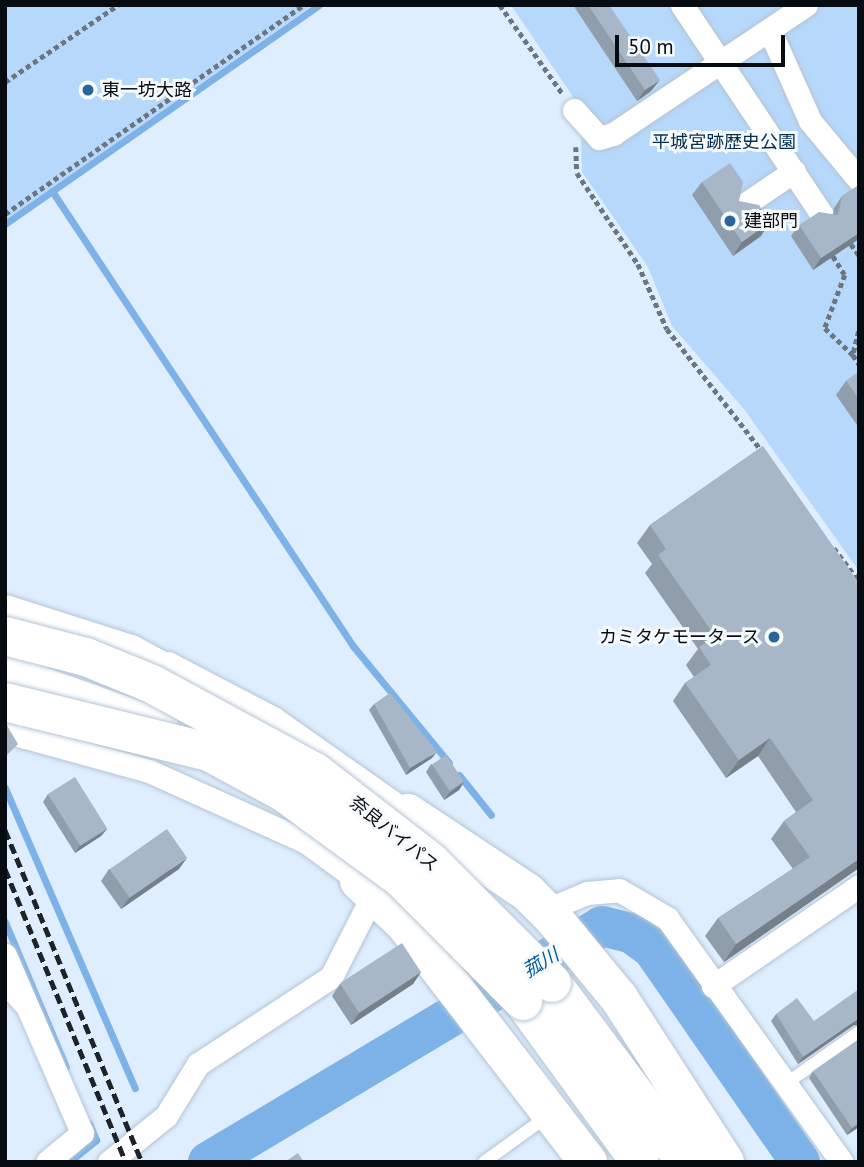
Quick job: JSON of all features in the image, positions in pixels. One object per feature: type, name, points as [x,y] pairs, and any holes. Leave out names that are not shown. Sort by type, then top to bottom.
[{"type":"highway","points":[[5,614],[130,654],[242,727]]},
{"type":"highway","name":"奈良バイパス","points":[[5,636],[86,657],[242,727],[315,772],[431,862],[537,992],[686,1162]]},
{"type":"highway","name":"奈良バイパス","points":[[5,675],[66,690],[209,752],[339,828],[537,992],[640,1162]]},
{"type":"highway","points":[[5,702],[209,752]]},
{"type":"highway","points":[[408,813],[550,915],[590,962],[725,1162]]},
{"type":"highway","points":[[366,888],[483,1023],[588,1162]]},
{"type":"street","points":[[682,5],[822,215]]},
{"type":"street","points":[[574,110],[599,138],[613,134],[806,5]]},
{"type":"street","points":[[770,31],[810,121],[859,180]]},
{"type":"street","points":[[741,207],[794,171]]},
{"type":"street","points":[[5,603],[119,637],[273,718],[408,813],[366,888],[331,977],[198,1064],[166,1116],[109,1162]]},
{"type":"street","points":[[5,675],[22,736],[149,771],[306,842],[366,888]]},
{"type":"street","points":[[713,986],[859,886]]},
{"type":"street","points":[[550,915],[587,893],[619,890],[667,918],[784,1085],[842,1162]]},
{"type":"street","points":[[5,955],[82,1133],[47,1162]]},
{"type":"lane","points":[[5,990],[38,1027]]},
{"type":"lane","points":[[784,1085],[859,1032]]},
{"type":"lane","points":[[484,1162],[552,1112]]},
{"type":"path","points":[[5,82],[118,5]]},
{"type":"path","points":[[5,214],[303,5]]},
{"type":"path","points":[[500,5],[574,110],[577,173],[638,264],[667,328],[735,409],[765,457]]},
{"type":"path","points":[[852,244],[859,255]]},
{"type":"path","points":[[834,256],[845,275],[825,328],[859,364]]},
{"type":"path","points":[[853,355],[859,331]]},
{"type":"path","points":[[828,539],[859,580]]},
{"type":"green space","points":[[5,5],[313,5],[5,221]]},
{"type":"green space","name":"平城宮跡歴史公園","points":[[511,5],[859,5],[859,571],[744,409],[672,326],[648,267],[582,172],[580,107]]},
{"type":"building","points":[[588,5],[609,5],[660,80],[645,90]]},
{"type":"building","points":[[730,163],[743,182],[739,201],[759,205],[770,222],[742,242],[702,182]]},
{"type":"building","points":[[859,185],[859,233],[821,258],[799,225],[819,212],[838,215],[842,196]]},
{"type":"building","points":[[859,372],[859,399],[846,381]]},
{"type":"building","name":"カミタケモータース","points":[[763,446],[859,583],[859,859],[736,944],[718,918],[810,857],[784,821],[813,800],[770,738],[739,760],[685,683],[711,665],[699,647],[715,636],[658,555],[666,549],[650,525]]},
{"type":"building","points":[[390,693],[437,752],[410,768],[374,704]]},
{"type":"building","points":[[5,725],[18,744],[5,757]]},
{"type":"building","points":[[446,755],[464,782],[450,791],[432,765]]},
{"type":"building","points":[[75,777],[107,829],[80,846],[48,794]]},
{"type":"building","points":[[167,829],[187,858],[130,898],[110,869]]},
{"type":"building","points":[[402,943],[421,972],[359,1013],[340,983]]},
{"type":"building","points":[[859,989],[859,1018],[803,1057],[776,1014],[797,998],[814,1021]]},
{"type":"building","points":[[859,1039],[859,1123],[852,1128],[813,1071]]},
{"type":"building","points":[[298,1153],[304,1162],[285,1162]]},
{"type":"waterway","points":[[5,224],[319,5]]},
{"type":"waterway","points":[[52,191],[353,646],[449,763]]},
{"type":"waterway","points":[[459,775],[491,815]]},
{"type":"waterway","points":[[5,788],[135,1088]]},
{"type":"waterway","points":[[5,922],[66,1067]]},
{"type":"waterway","name":"菰川","points":[[208,1162],[602,926],[631,933],[652,948],[800,1162]]},
{"type":"waterway","points":[[69,1162],[96,1140],[89,1123]]},
{"type":"railway","points":[[5,830],[142,1162]]},
{"type":"railway","points":[[5,869],[126,1162]]},
{"type":"place","name":"東一坊大路","points":[[88,90]]},
{"type":"place","name":"建部門","points":[[730,221]]},
{"type":"place","name":"カミタケモータース","points":[[774,637]]}]
